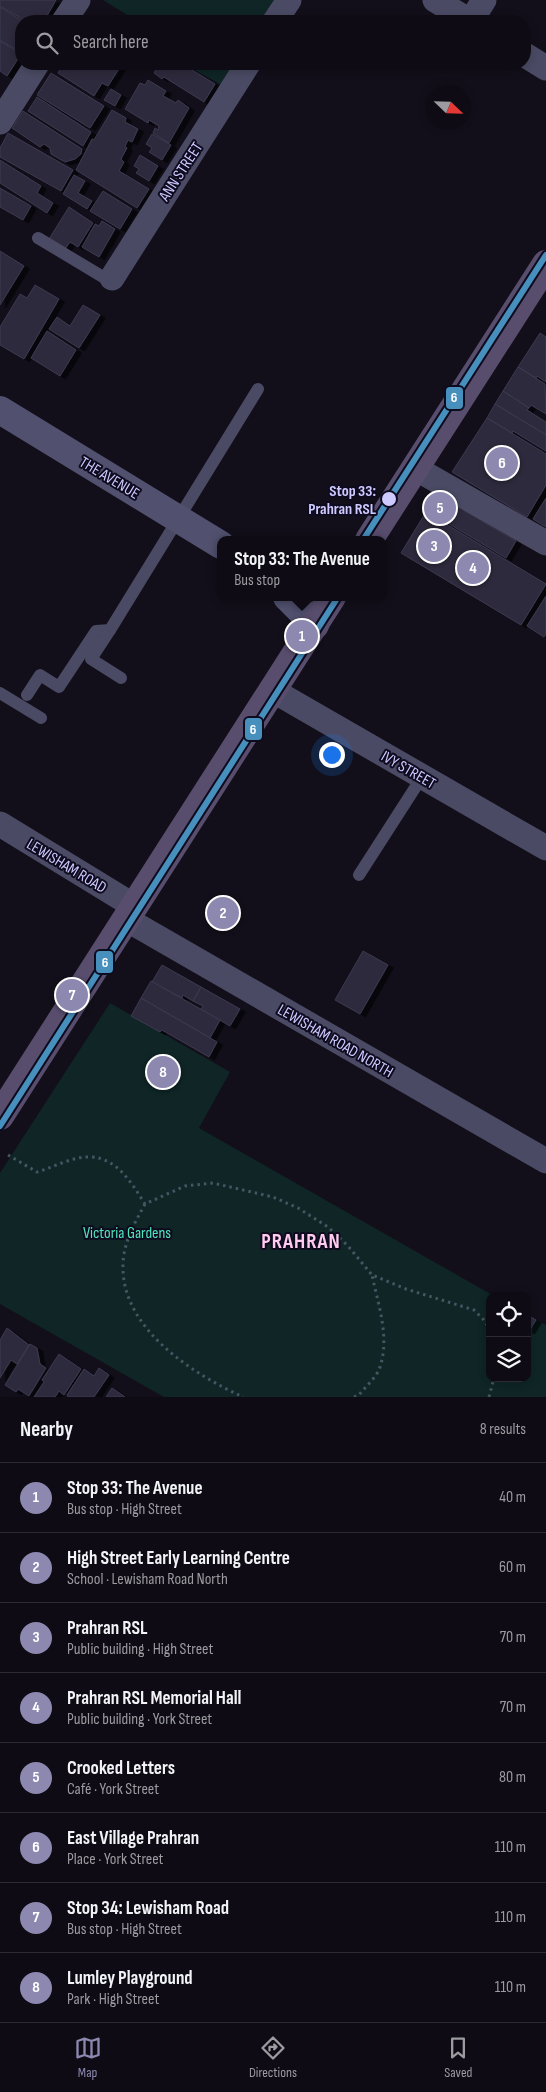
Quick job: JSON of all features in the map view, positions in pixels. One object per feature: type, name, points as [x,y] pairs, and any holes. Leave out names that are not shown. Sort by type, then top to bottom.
[{"type":"main road","points":[[372,536],[542,279]]},
{"type":"main road","points":[[0,1116],[330,601]]},
{"type":"street","points":[[68,15],[78,0]]},
{"type":"street","points":[[279,15],[289,0]]},
{"type":"street","points":[[435,0],[460,15]]},
{"type":"street","points":[[474,15],[484,0]]},
{"type":"street","points":[[531,59],[546,68]]},
{"type":"street","points":[[0,122],[33,70]]},
{"type":"street","name":"ANN STREET","points":[[112,278],[244,70]]},
{"type":"street","name":"THE AVENUE","points":[[0,410],[217,542]]},
{"type":"street","points":[[415,468],[546,543]]},
{"type":"street","points":[[291,601],[315,625]]},
{"type":"street","name":"IVY STREET","points":[[272,690],[546,848]]},
{"type":"street","name":"LEWISHAM ROAD","points":[[0,824],[130,913]]},
{"type":"street","name":"LEWISHAM ROAD NORTH","points":[[130,913],[546,1161]]},
{"type":"lane","points":[[38,238],[103,277],[112,278]]},
{"type":"lane","points":[[121,678],[91,659],[258,389]]},
{"type":"lane","points":[[27,695],[40,675],[59,687],[96,631],[110,630]]},
{"type":"lane","points":[[0,693],[41,718]]},
{"type":"lane","points":[[359,875],[422,776]]},
{"type":"path","points":[[8,1155],[37,1172],[79,1158],[97,1158],[113,1164],[124,1173],[145,1204]]},
{"type":"path","points":[[243,1397],[212,1383],[176,1358],[147,1328],[128,1300],[123,1268],[129,1232],[145,1204],[185,1186],[213,1183],[273,1196],[298,1208],[328,1227],[348,1246],[372,1275],[380,1309],[384,1345],[380,1369],[359,1395],[354,1397]]},
{"type":"path","points":[[372,1275],[406,1289],[474,1310],[486,1323]]},
{"type":"path","points":[[489,1397],[493,1382]]},
{"type":"green space","points":[[103,0],[293,0],[283,15],[127,15]]},
{"type":"green space","points":[[195,70],[248,70],[234,92]]},
{"type":"green space","name":"Victoria Gardens","points":[[110,1003],[230,1072],[199,1128],[487,1292],[486,1382],[531,1382],[531,1317],[546,1325],[546,1397],[164,1397],[0,1304],[0,1173]]},
{"type":"building","points":[[0,0],[56,0],[47,15],[16,15],[0,6]]},
{"type":"building","points":[[0,7],[15,16],[15,49],[0,40]]},
{"type":"building","points":[[0,41],[15,50],[15,63],[7,76],[0,71]]},
{"type":"building","points":[[60,70],[118,70],[108,86],[102,83],[94,96],[58,73]]},
{"type":"building","points":[[156,70],[192,70],[215,84],[204,102],[164,77],[162,79],[154,73]]},
{"type":"building","points":[[51,73],[104,106],[90,128],[37,95]]},
{"type":"building","points":[[148,80],[166,91],[163,96],[176,103],[178,100],[189,108],[169,143],[153,133],[155,128],[158,130],[159,126],[149,120],[148,123],[125,109],[140,83],[145,85]]},
{"type":"building","points":[[111,89],[121,95],[115,106],[104,100]]},
{"type":"building","points":[[37,97],[91,132],[83,146],[28,111]]},
{"type":"building","points":[[112,110],[126,118],[125,122],[138,129],[132,142],[128,140],[125,146],[127,148],[121,159],[124,162],[119,171],[149,189],[137,208],[76,170],[92,139],[94,140]]},
{"type":"building","points":[[23,111],[82,149],[81,154],[75,159],[65,162],[51,154],[50,148],[44,144],[40,147],[12,128]]},
{"type":"building","points":[[8,133],[73,170],[61,191],[0,157],[0,148]]},
{"type":"building","points":[[152,134],[171,145],[162,160],[149,152],[152,148],[146,144]]},
{"type":"building","points":[[140,155],[158,166],[149,181],[136,173],[139,169],[134,166]]},
{"type":"building","points":[[0,160],[41,186],[37,193],[53,203],[47,213],[0,183]]},
{"type":"building","points":[[74,175],[85,181],[78,193],[92,201],[87,209],[63,194]]},
{"type":"building","points":[[0,188],[31,206],[23,220],[0,207]]},
{"type":"building","points":[[103,191],[132,209],[120,229],[90,211]]},
{"type":"building","points":[[69,207],[93,223],[78,247],[70,242],[65,249],[49,239]]},
{"type":"building","points":[[102,221],[115,229],[99,257],[82,247],[95,224],[99,226]]},
{"type":"building","points":[[0,251],[24,266],[0,305]]},
{"type":"building","points":[[35,285],[59,299],[24,359],[0,345],[0,327],[20,294],[27,298]]},
{"type":"building","points":[[83,305],[100,315],[79,348],[49,329],[57,317],[70,326]]},
{"type":"building","points":[[47,331],[76,350],[60,376],[31,358]]},
{"type":"building","points":[[540,333],[546,337],[546,382],[518,367]]},
{"type":"building","points":[[518,367],[545,384],[546,414],[531,405],[529,408],[503,391]]},
{"type":"building","points":[[503,391],[546,422],[546,435],[495,404]]},
{"type":"building","points":[[495,404],[546,435],[546,451],[487,418]]},
{"type":"building","points":[[487,418],[546,454],[546,485],[527,517],[452,472]]},
{"type":"building","points":[[436,494],[516,541],[506,558],[426,510]]},
{"type":"building","points":[[546,498],[546,527],[533,519]]},
{"type":"building","points":[[426,512],[546,584],[521,625],[401,553]]},
{"type":"building","points":[[546,596],[546,634],[544,637],[527,626]]},
{"type":"building","points":[[363,951],[388,965],[360,1014],[335,1000]]},
{"type":"building","points":[[162,965],[201,987],[193,1001],[183,995],[182,998],[152,982]]},
{"type":"building","points":[[151,981],[220,1020],[210,1038],[141,998]]},
{"type":"building","points":[[201,987],[240,1009],[230,1026],[201,1009],[203,1006],[193,1001]]},
{"type":"building","points":[[141,998],[217,1042],[209,1057],[162,1030],[160,1032],[131,1016]]},
{"type":"building","points":[[531,1317],[536,1320],[531,1328]]},
{"type":"building","points":[[7,1328],[29,1345],[17,1364],[11,1360],[0,1378],[0,1340]]},
{"type":"building","points":[[30,1344],[37,1348],[40,1364],[46,1368],[29,1396],[18,1389],[16,1392],[5,1385]]},
{"type":"building","points":[[59,1354],[81,1369],[64,1395],[59,1391],[55,1397],[34,1397],[44,1382],[42,1380]]},
{"type":"building","points":[[99,1368],[109,1375],[94,1397],[68,1397],[67,1395],[84,1369],[94,1376]]},
{"type":"building","points":[[112,1388],[125,1397],[106,1397]]},
{"type":"transit line","name":"6","points":[[366,536],[546,255]]},
{"type":"transit line","name":"6","points":[[0,1126],[335,601]]},
{"type":"place","name":"East Village Prahran","points":[[502,463]]},
{"type":"place","name":"Stop 33: Prahran RSL","points":[[389,499]]},
{"type":"place","name":"Crooked Letters","points":[[440,508]]},
{"type":"place","name":"Prahran RSL","points":[[434,546]]},
{"type":"place","name":"Prahran RSL Memorial Hall","points":[[473,568]]},
{"type":"place","name":"Stop 33: The Avenue","points":[[302,636]]},
{"type":"place","name":"High Street Early Learning Centre","points":[[223,913]]},
{"type":"place","name":"Stop 34: Lewisham Road","points":[[72,995]]},
{"type":"place","name":"Lumley Playground","points":[[163,1072]]},
{"type":"district","name":"PRAHRAN","points":[[301,1241]]}]
